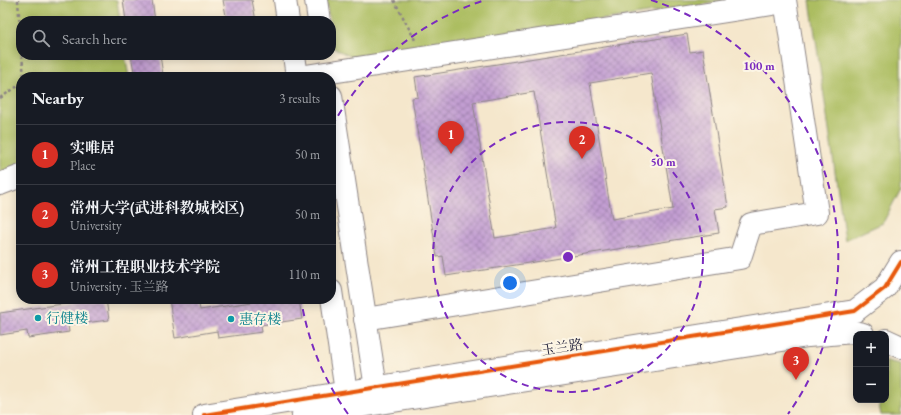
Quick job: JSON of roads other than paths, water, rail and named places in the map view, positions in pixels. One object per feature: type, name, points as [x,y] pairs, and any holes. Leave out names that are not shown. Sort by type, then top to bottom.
[{"type":"street","points":[[285,0],[287,16]]},
{"type":"street","points":[[316,0],[318,16]]},
{"type":"street","points":[[314,72],[327,68],[425,58],[785,1],[817,213],[751,224],[740,258],[365,319]]},
{"type":"street","points":[[295,60],[297,72]]},
{"type":"street","points":[[334,304],[354,399],[376,388],[336,129]]},
{"type":"street","points":[[0,184],[16,178]]},
{"type":"street","name":"玉兰路","points":[[376,388],[855,311],[885,288],[901,262]]},
{"type":"street","name":"玉兰路","points":[[204,415],[354,399],[808,336],[853,332]]},
{"type":"street","points":[[889,341],[901,347]]},
{"type":"street","name":"玉兰路","points":[[303,415],[354,399]]},
{"type":"place","name":"实唯居","points":[[451,154]]},
{"type":"place","name":"常州大学(武进科教城校区)","points":[[582,159]]},
{"type":"place","name":"行健楼","points":[[38,318]]},
{"type":"place","name":"惠存楼","points":[[231,319]]},
{"type":"place","name":"常州工程职业技术学院","points":[[796,380]]}]
